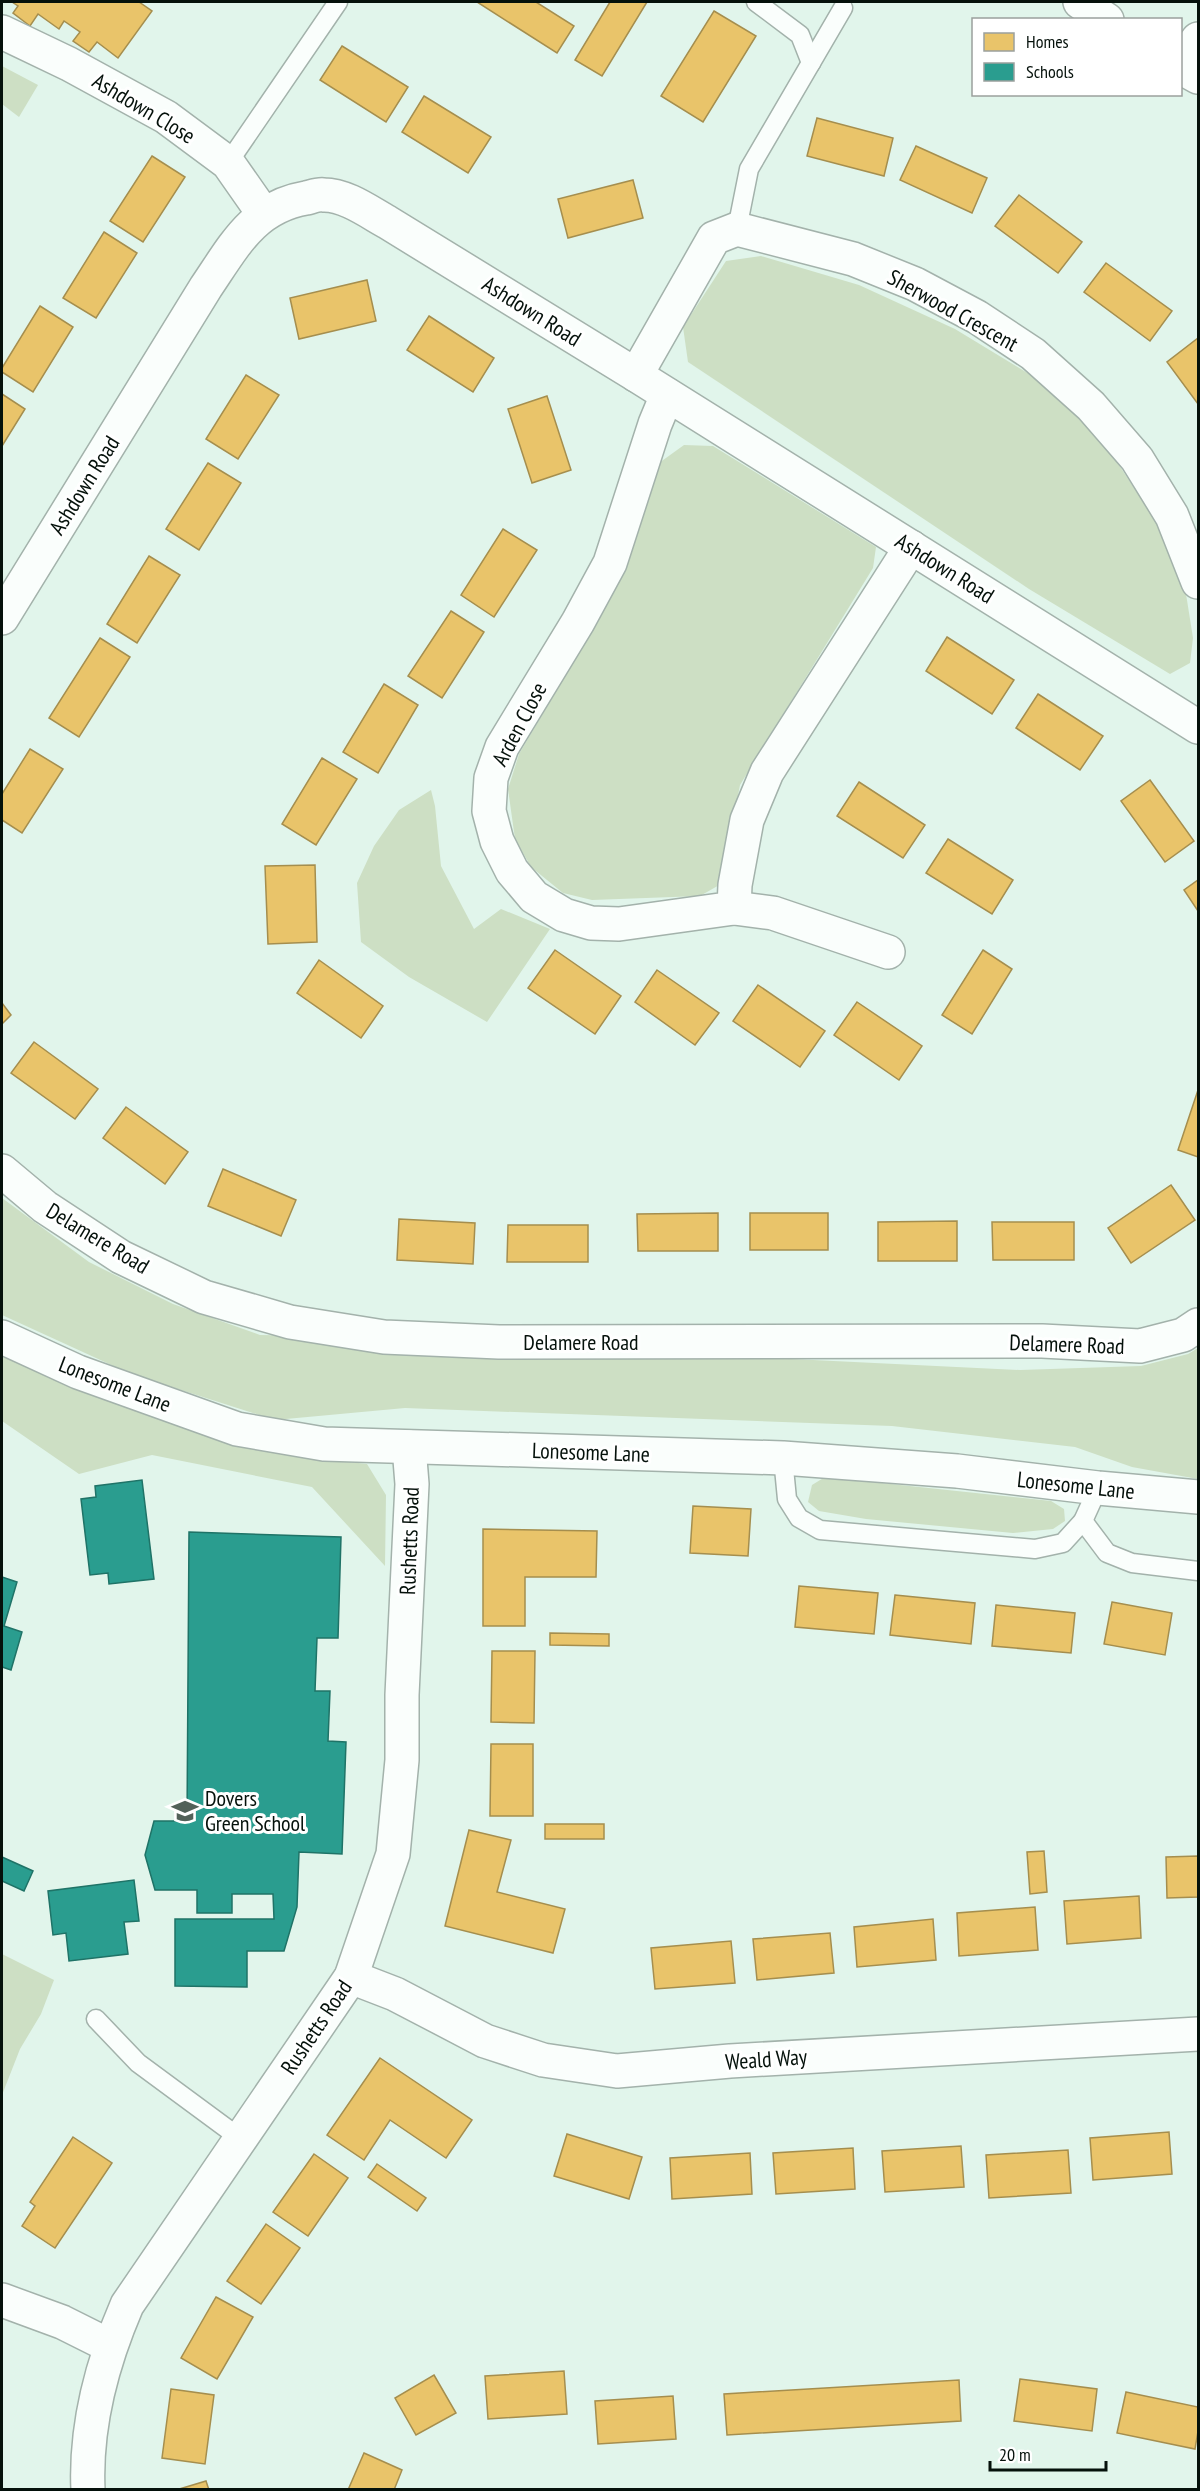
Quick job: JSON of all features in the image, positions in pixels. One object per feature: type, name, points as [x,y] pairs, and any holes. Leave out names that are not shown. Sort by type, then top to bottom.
[{"type":"street","points":[[1080,2],[1104,18]]},
{"type":"street","name":"Ashdown Close","points":[[2,32],[69,64],[166,117],[228,163],[263,213]]},
{"type":"street","points":[[1182,62],[1198,39]]},
{"type":"street","points":[[1182,66],[1198,77]]},
{"type":"street","name":"Ashdown Road","points":[[2,618],[206,287],[240,236],[263,213],[296,199],[324,195],[353,203],[636,375],[1198,727]]},
{"type":"street","points":[[636,375],[714,238],[737,229]]},
{"type":"street","name":"Sherwood Crescent","points":[[737,229],[853,259],[915,284],[977,317],[1033,354],[1091,406],[1137,459],[1172,516],[1198,582]]},
{"type":"street","name":"Arden Close","points":[[667,394],[610,563],[579,622],[502,747],[491,778],[489,811],[498,841],[512,872],[534,897],[564,915],[591,923],[619,924],[734,908],[773,914],[888,952]]},
{"type":"street","points":[[734,908],[735,885],[747,820],[767,772],[911,547]]},
{"type":"street","name":"Delamere Road","points":[[2,1171],[45,1207],[122,1257],[204,1297],[290,1322],[384,1337],[499,1342],[1042,1341],[1140,1346],[1183,1335],[1198,1325]]},
{"type":"street","name":"Lonesome Lane","points":[[2,1337],[78,1372],[237,1429],[324,1444],[783,1458],[957,1471],[1198,1497]]},
{"type":"street","name":"Rushetts Road","points":[[88,2490],[93,2409],[110,2346],[127,2305],[351,1977],[393,1854],[402,1760],[402,1695],[412,1485],[409,1447]]},
{"type":"street","name":"Weald Way","points":[[351,1977],[395,1994],[485,2041],[543,2060],[617,2071],[742,2061],[1198,2034]]},
{"type":"street","points":[[2,2300],[62,2322],[110,2346]]},
{"type":"lane","points":[[228,163],[338,2]]},
{"type":"lane","points":[[756,2],[800,35],[811,63]]},
{"type":"lane","points":[[737,229],[749,169],[843,8]]},
{"type":"lane","points":[[783,1458],[787,1499],[800,1518],[820,1530],[1035,1550],[1063,1543],[1083,1521],[1098,1488]]},
{"type":"lane","points":[[1083,1521],[1107,1553],[1132,1563],[1198,1571]]},
{"type":"lane","points":[[96,2019],[138,2063],[241,2139]]},
{"type":"green space","points":[[2,66],[38,85],[19,117],[2,104]]},
{"type":"green space","points":[[761,256],[859,285],[955,329],[1057,391],[1113,456],[1154,518],[1183,575],[1193,638],[1190,663],[1170,674],[1029,589],[688,362],[683,327],[726,261]]},
{"type":"green space","points":[[684,445],[713,446],[876,547],[873,568],[740,785],[721,884],[700,896],[592,900],[563,893],[531,867],[515,839],[508,789],[519,754],[603,612],[632,550],[659,463]]},
{"type":"green space","points":[[431,790],[435,806],[441,866],[474,929],[501,909],[550,929],[487,1022],[409,977],[361,942],[357,883],[374,846],[399,810]]},
{"type":"green space","points":[[2,1198],[89,1262],[173,1304],[260,1335],[1020,1370],[1141,1366],[1188,1354],[1198,1348],[1198,1479],[1132,1467],[1075,1447],[892,1426],[405,1408],[275,1420],[131,1374],[2,1315]]},
{"type":"green space","points":[[2,1357],[234,1442],[288,1455],[367,1464],[386,1495],[385,1566],[312,1487],[152,1455],[79,1474],[2,1421]]},
{"type":"green space","points":[[825,1477],[1051,1501],[1064,1509],[1065,1521],[1053,1529],[1013,1533],[866,1519],[819,1511],[808,1502],[812,1485]]},
{"type":"green space","points":[[2,1954],[54,1980],[41,2014],[20,2049],[2,2095]]},
{"type":"building: Homes","points":[[12,2],[139,2],[152,11],[118,58],[97,42],[89,52],[73,41],[80,32],[64,21],[59,29],[38,14],[30,26],[13,13],[18,6]]},
{"type":"building: Homes","points":[[477,2],[536,2],[574,26],[557,53]]},
{"type":"building: Homes","points":[[610,2],[647,2],[602,76],[575,60]]},
{"type":"building: Homes","points":[[714,11],[756,36],[703,122],[661,96]]},
{"type":"building: Homes","points":[[342,46],[408,87],[386,122],[320,80]]},
{"type":"building: Homes","points":[[424,96],[491,137],[468,173],[402,132]]},
{"type":"building: Homes","points":[[817,118],[893,138],[884,176],[807,156]]},
{"type":"building: Homes","points":[[916,146],[987,178],[972,213],[900,180]]},
{"type":"building: Homes","points":[[152,156],[185,177],[143,242],[110,221]]},
{"type":"building: Homes","points":[[633,180],[643,218],[568,238],[558,199]]},
{"type":"building: Homes","points":[[1019,195],[1082,242],[1058,273],[995,226]]},
{"type":"building: Homes","points":[[104,232],[137,253],[96,318],[63,298]]},
{"type":"building: Homes","points":[[1106,263],[1172,311],[1150,341],[1084,292]]},
{"type":"building: Homes","points":[[367,280],[376,321],[299,339],[290,298]]},
{"type":"building: Homes","points":[[40,306],[73,327],[33,392],[2,372],[2,368]]},
{"type":"building: Homes","points":[[429,316],[494,358],[473,392],[407,350]]},
{"type":"building: Homes","points":[[1198,338],[1198,404],[1167,362]]},
{"type":"building: Homes","points":[[246,375],[279,395],[238,459],[206,439]]},
{"type":"building: Homes","points":[[2,394],[25,409],[2,446]]},
{"type":"building: Homes","points":[[547,396],[571,470],[532,483],[508,409]]},
{"type":"building: Homes","points":[[208,463],[241,483],[199,550],[166,529]]},
{"type":"building: Homes","points":[[503,529],[537,550],[494,617],[461,595]]},
{"type":"building: Homes","points":[[149,556],[180,575],[137,643],[107,624]]},
{"type":"building: Homes","points":[[451,611],[484,632],[442,698],[408,676]]},
{"type":"building: Homes","points":[[947,637],[1014,680],[992,714],[926,671]]},
{"type":"building: Homes","points":[[100,638],[130,657],[79,737],[49,718]]},
{"type":"building: Homes","points":[[384,684],[418,705],[378,773],[343,752]]},
{"type":"building: Homes","points":[[1038,694],[1103,736],[1080,770],[1016,728]]},
{"type":"building: Homes","points":[[30,749],[63,769],[22,833],[2,820],[2,794]]},
{"type":"building: Homes","points":[[322,758],[357,779],[316,845],[282,824]]},
{"type":"building: Homes","points":[[1150,780],[1194,841],[1165,862],[1121,801]]},
{"type":"building: Homes","points":[[859,782],[925,825],[903,858],[837,816]]},
{"type":"building: Homes","points":[[948,839],[1013,880],[992,914],[926,873]]},
{"type":"building: Homes","points":[[315,865],[317,942],[268,944],[265,866]]},
{"type":"building: Homes","points":[[1198,880],[1198,911],[1184,890]]},
{"type":"building: Homes","points":[[555,950],[621,996],[595,1034],[528,988]]},
{"type":"building: Homes","points":[[983,950],[1012,969],[972,1034],[942,1015]]},
{"type":"building: Homes","points":[[319,960],[383,1006],[361,1038],[297,993]]},
{"type":"building: Homes","points":[[657,970],[719,1013],[695,1045],[635,1002]]},
{"type":"building: Homes","points":[[758,985],[825,1031],[800,1067],[733,1021]]},
{"type":"building: Homes","points":[[857,1002],[922,1046],[899,1080],[834,1035]]},
{"type":"building: Homes","points":[[2,1003],[11,1015],[2,1024]]},
{"type":"building: Homes","points":[[34,1042],[98,1089],[75,1119],[11,1073]]},
{"type":"building: Homes","points":[[1198,1090],[1198,1157],[1178,1150]]},
{"type":"building: Homes","points":[[126,1107],[188,1152],[165,1184],[103,1138]]},
{"type":"building: Homes","points":[[223,1169],[296,1200],[281,1236],[208,1206]]},
{"type":"building: Homes","points":[[1171,1185],[1195,1220],[1131,1263],[1108,1228]]},
{"type":"building: Homes","points":[[718,1213],[718,1251],[638,1251],[637,1214]]},
{"type":"building: Homes","points":[[750,1213],[828,1213],[828,1250],[750,1250]]},
{"type":"building: Homes","points":[[399,1219],[475,1223],[473,1264],[397,1260]]},
{"type":"building: Homes","points":[[957,1221],[957,1261],[878,1261],[878,1222]]},
{"type":"building: Homes","points":[[992,1222],[1074,1222],[1074,1260],[993,1260]]},
{"type":"building: Homes","points":[[508,1225],[588,1225],[588,1262],[507,1262]]},
{"type":"building: Homes","points":[[693,1506],[751,1509],[748,1556],[690,1553]]},
{"type":"building: Homes","points":[[483,1529],[597,1531],[596,1577],[525,1577],[525,1626],[483,1626]]},
{"type":"building: Homes","points":[[799,1586],[878,1593],[874,1634],[795,1627]]},
{"type":"building: Homes","points":[[895,1595],[975,1603],[971,1644],[890,1635]]},
{"type":"building: Homes","points":[[1112,1602],[1172,1613],[1165,1655],[1104,1644]]},
{"type":"building: Homes","points":[[996,1605],[1075,1613],[1071,1653],[992,1646]]},
{"type":"building: Homes","points":[[550,1633],[609,1634],[609,1646],[550,1645]]},
{"type":"building: Homes","points":[[492,1651],[535,1651],[534,1723],[491,1722]]},
{"type":"building: Homes","points":[[491,1744],[533,1744],[533,1816],[490,1816]]},
{"type":"building: Homes","points":[[545,1824],[604,1824],[604,1839],[545,1839]]},
{"type":"building: Homes","points":[[469,1830],[511,1840],[497,1892],[565,1909],[553,1953],[445,1926]]},
{"type":"building: Homes","points":[[1044,1851],[1047,1892],[1030,1894],[1027,1852]]},
{"type":"building: Homes","points":[[1198,1856],[1198,1897],[1167,1898],[1166,1857]]},
{"type":"building: Homes","points":[[1139,1896],[1141,1938],[1067,1944],[1064,1901]]},
{"type":"building: Homes","points":[[1035,1907],[1038,1950],[959,1956],[957,1913]]},
{"type":"building: Homes","points":[[933,1919],[936,1960],[857,1967],[854,1927]]},
{"type":"building: Homes","points":[[830,1933],[834,1973],[757,1980],[753,1939]]},
{"type":"building: Homes","points":[[731,1941],[735,1983],[655,1989],[651,1948]]},
{"type":"building: Homes","points":[[380,2058],[472,2120],[446,2158],[390,2120],[364,2160],[327,2135]]},
{"type":"building: Homes","points":[[1169,2132],[1172,2174],[1093,2180],[1090,2138]]},
{"type":"building: Homes","points":[[567,2134],[642,2157],[629,2199],[554,2176]]},
{"type":"building: Homes","points":[[73,2137],[112,2163],[55,2248],[22,2226],[35,2206],[30,2202]]},
{"type":"building: Homes","points":[[961,2146],[964,2187],[885,2192],[882,2151]]},
{"type":"building: Homes","points":[[853,2148],[855,2189],[776,2194],[773,2153]]},
{"type":"building: Homes","points":[[1068,2150],[1071,2193],[989,2198],[986,2155]]},
{"type":"building: Homes","points":[[750,2153],[752,2194],[672,2199],[670,2158]]},
{"type":"building: Homes","points":[[314,2154],[348,2178],[308,2236],[273,2212]]},
{"type":"building: Homes","points":[[377,2164],[426,2198],[417,2211],[368,2177]]},
{"type":"building: Homes","points":[[266,2224],[300,2248],[261,2304],[227,2281]]},
{"type":"building: Homes","points":[[216,2297],[253,2317],[217,2379],[181,2358]]},
{"type":"building: Homes","points":[[564,2371],[567,2414],[488,2419],[485,2376]]},
{"type":"building: Homes","points":[[434,2375],[456,2413],[416,2435],[395,2398]]},
{"type":"building: Homes","points":[[1020,2379],[1097,2389],[1092,2431],[1014,2421]]},
{"type":"building: Homes","points":[[959,2380],[961,2421],[727,2435],[724,2394]]},
{"type":"building: Homes","points":[[171,2389],[214,2395],[205,2464],[162,2458]]},
{"type":"building: Homes","points":[[1126,2392],[1198,2407],[1195,2449],[1117,2433]]},
{"type":"building: Homes","points":[[673,2396],[676,2439],[598,2444],[595,2401]]},
{"type":"building: Homes","points":[[364,2453],[402,2470],[394,2490],[348,2490]]},
{"type":"building: Homes","points":[[206,2481],[209,2490],[176,2490]]},
{"type":"building: Schools","points":[[142,1480],[154,1579],[109,1584],[108,1573],[90,1575],[81,1499],[96,1497],[95,1486]]},
{"type":"building: Schools","points":[[189,1532],[341,1537],[338,1638],[317,1638],[315,1691],[330,1691],[328,1741],[346,1742],[342,1854],[299,1852],[297,1907],[284,1951],[247,1951],[247,1987],[175,1986],[175,1919],[274,1919],[273,1894],[232,1894],[232,1913],[197,1913],[197,1890],[155,1890],[145,1855],[154,1821],[187,1821]]},
{"type":"building: Schools","points":[[2,1577],[17,1582],[4,1626],[22,1632],[11,1670],[2,1667]]},
{"type":"building: Schools","points":[[2,1857],[33,1871],[24,1891],[2,1881]]},
{"type":"building: Schools","points":[[134,1880],[139,1921],[124,1922],[128,1954],[69,1961],[66,1933],[53,1935],[48,1891]]},
{"type":"place","name":"Dovers Green School","points":[[185,1811]]}]
